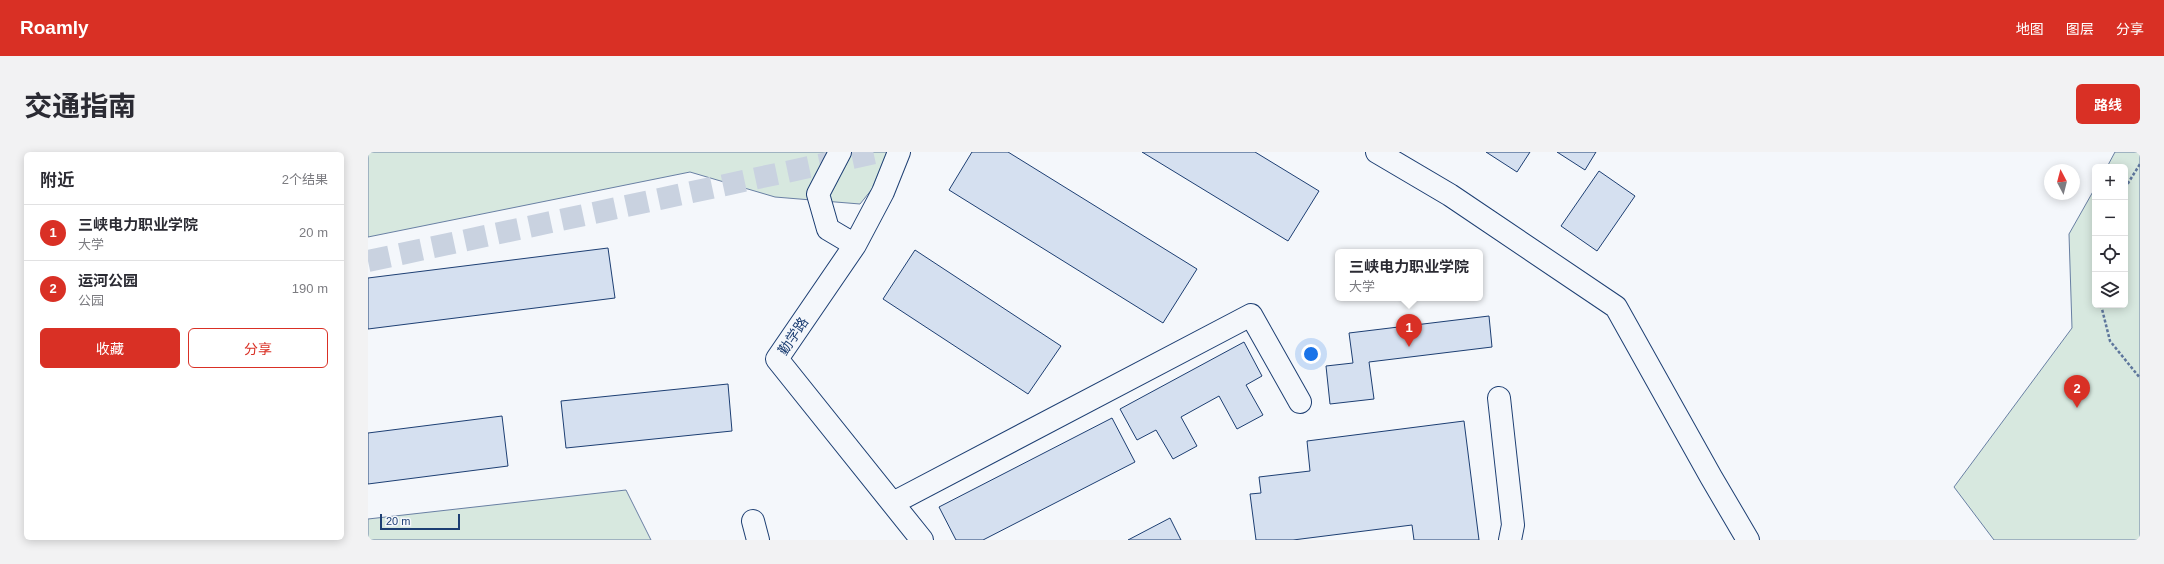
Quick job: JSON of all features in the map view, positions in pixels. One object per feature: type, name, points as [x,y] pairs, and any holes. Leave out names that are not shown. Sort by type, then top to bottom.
[{"type":"lane","points":[[840,152],[818,194],[828,230],[855,245]]},
{"type":"lane","name":"勤学路","points":[[899,152],[883,192],[855,245],[777,359],[922,540]]},
{"type":"lane","points":[[1379,152],[1450,195],[1616,307],[1748,540]]},
{"type":"lane","points":[[893,503],[1251,315],[1300,402]]},
{"type":"lane","points":[[1499,398],[1513,525],[1510,540]]},
{"type":"path","points":[[2128,183],[2140,164]]},
{"type":"path","points":[[2102,308],[2110,341],[2140,378]]},
{"type":"shaded area","points":[[368,152],[902,152],[860,204],[775,197],[690,172],[368,237]]},
{"type":"shaded area","points":[[2115,152],[2140,152],[2140,540],[1994,540],[1954,487],[2072,328],[2069,234],[2092,193],[2092,308],[2128,308],[2128,164],[2109,164]]},
{"type":"shaded area","points":[[626,490],[651,540],[368,540],[368,519]]},
{"type":"building","points":[[972,152],[1008,152],[1197,269],[1163,323],[949,190]]},
{"type":"building","points":[[1142,152],[1255,152],[1319,191],[1288,241]]},
{"type":"building","points":[[1486,152],[1530,152],[1517,172]]},
{"type":"building","points":[[1557,152],[1596,152],[1585,170]]},
{"type":"building","points":[[1599,171],[1635,196],[1597,251],[1561,226]]},
{"type":"building","points":[[608,248],[615,298],[368,329],[368,278]]},
{"type":"building","points":[[915,250],[1061,346],[1028,394],[883,299]]},
{"type":"building","points":[[1489,316],[1492,347],[1369,362],[1374,399],[1330,404],[1326,366],[1353,363],[1349,333]]},
{"type":"building","points":[[1244,342],[1262,376],[1246,385],[1263,415],[1237,429],[1219,396],[1181,417],[1197,446],[1173,459],[1156,430],[1137,440],[1120,409]]},
{"type":"building","points":[[728,384],[732,431],[566,448],[561,401]]},
{"type":"building","points":[[502,416],[508,466],[368,484],[368,433]]},
{"type":"building","points":[[1112,418],[1135,462],[983,540],[956,540],[939,507]]},
{"type":"building","points":[[1464,421],[1479,540],[1414,540],[1412,525],[1293,540],[1256,540],[1250,494],[1261,493],[1259,477],[1310,471],[1307,441]]},
{"type":"building","points":[[1170,518],[1181,540],[1128,540]]},
{"type":"tunnel","points":[[368,261],[880,152]]},
{"type":"place","name":"三峡电力职业学院","points":[[1409,347]]},
{"type":"place","name":"运河公园","points":[[2077,408]]}]
